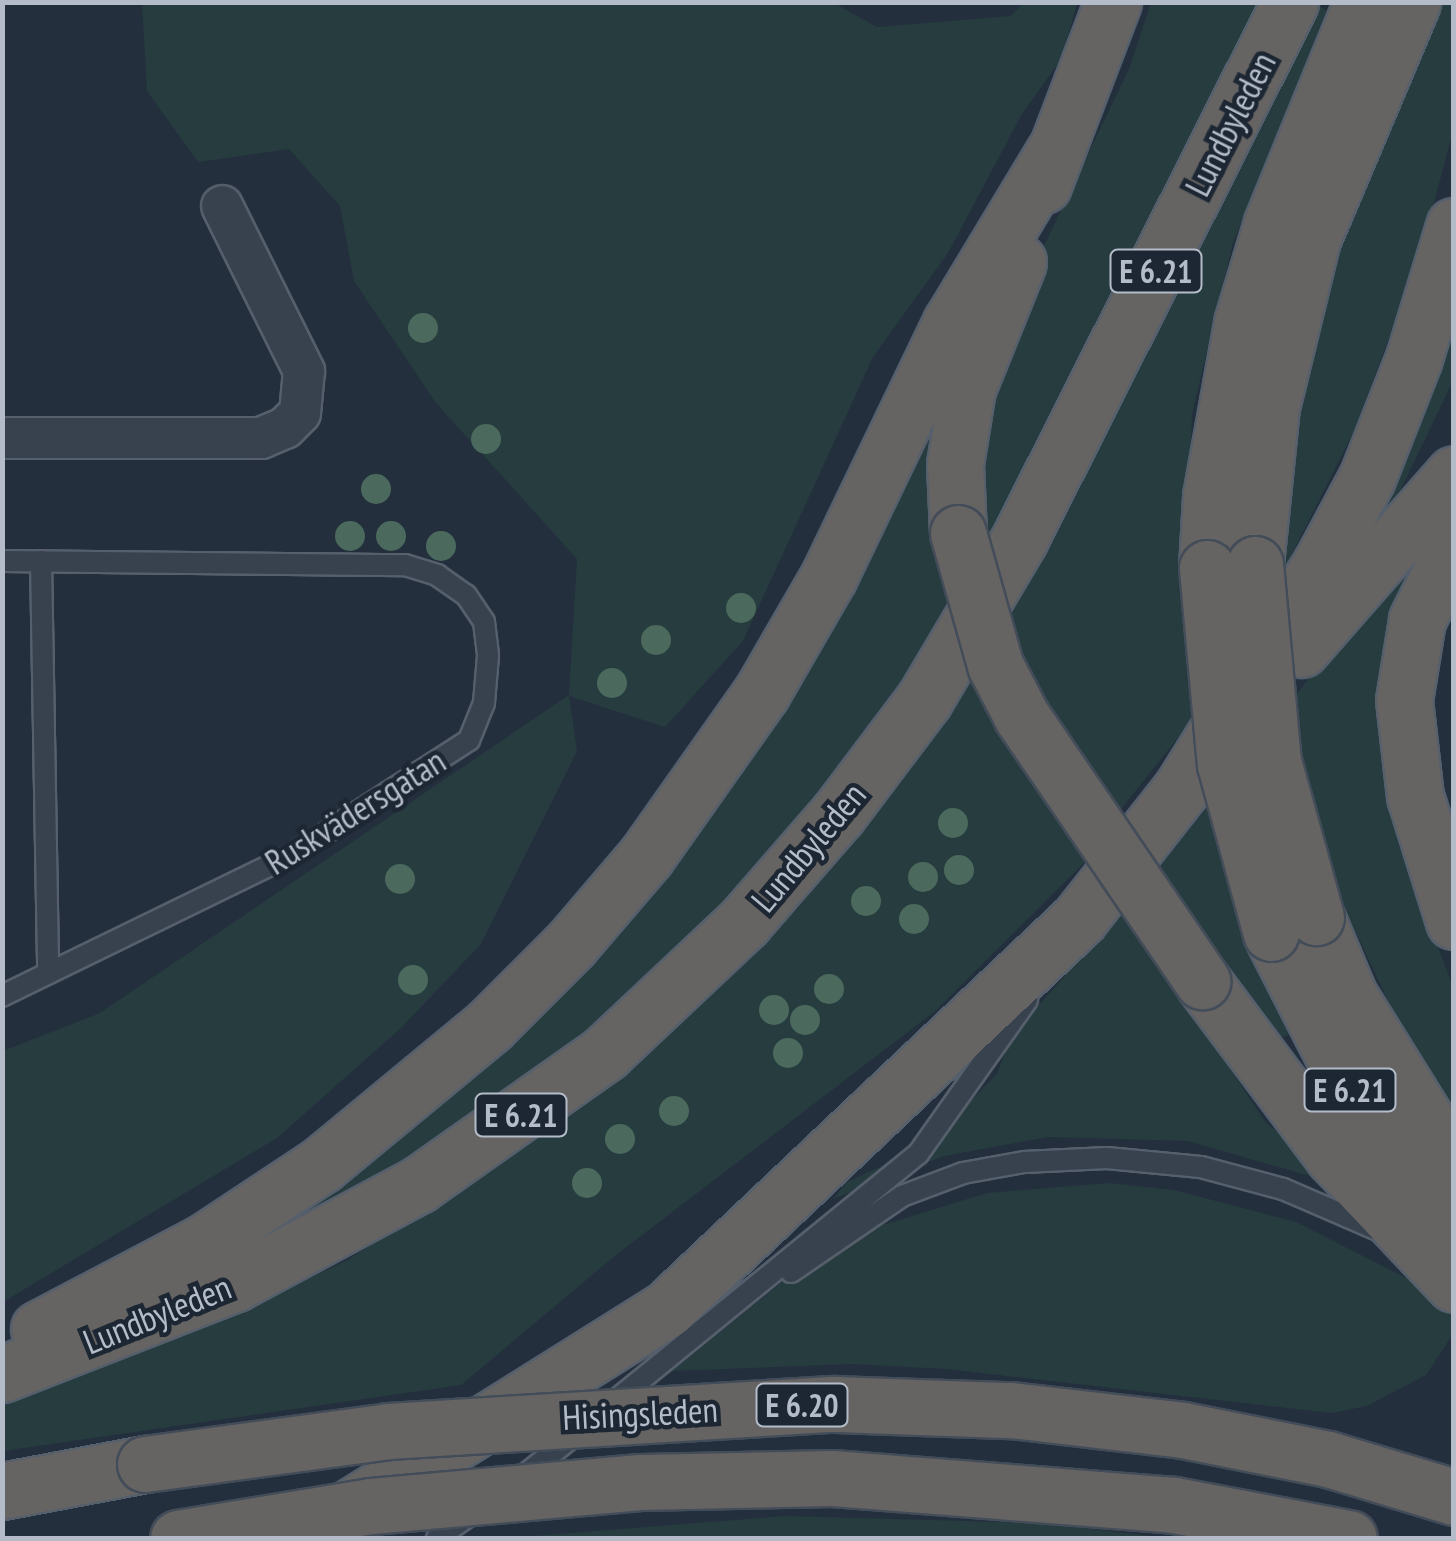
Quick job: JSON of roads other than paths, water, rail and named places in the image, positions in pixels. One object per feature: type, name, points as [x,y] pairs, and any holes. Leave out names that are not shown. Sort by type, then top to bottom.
[{"type":"highway","points":[[1112,2],[967,389],[956,464],[958,534],[995,665],[1022,718],[1202,981],[1333,1156],[1445,1257]]},
{"type":"highway","name":"Lundbyleden","points":[[2,1374],[235,1283],[418,1185],[604,1053],[744,922],[838,814],[924,700],[1020,538],[1290,2]]},
{"type":"highway","name":"E 6.21","points":[[1231,566],[1213,478],[1242,322],[1278,206],[1362,2]]},
{"type":"highway","name":"E 6.21","points":[[1412,2],[1312,239],[1231,566],[1225,764],[1294,925],[1362,1110],[1445,1257]]},
{"type":"highway","points":[[2,1346],[203,1244],[320,1165],[489,1026],[570,944],[647,854],[762,692],[829,576],[951,322],[1054,152]]},
{"type":"highway","points":[[1182,788],[1321,564],[1367,478],[1414,358],[1454,226]]},
{"type":"highway","points":[[303,1538],[668,1308],[1079,918],[1182,788],[1450,468]]},
{"type":"highway","points":[[1454,545],[1417,620],[1404,714],[1425,840],[1454,921]]},
{"type":"highway","name":"E 6.21","points":[[1294,925],[1349,996],[1454,1165]]},
{"type":"highway","name":"Hisingsleden","points":[[2,1491],[145,1464],[388,1431],[835,1404],[1010,1410],[1183,1430],[1328,1459],[1454,1497]]},
{"type":"highway","name":"Hisingsleden","points":[[178,1538],[371,1506],[640,1482],[832,1478],[1174,1505],[1349,1538]]},
{"type":"street","points":[[2,438],[261,438],[286,428],[300,413],[304,371],[222,206]]},
{"type":"lane","name":"Ruskvädersgatan","points":[[2,561],[406,566],[437,575],[466,595],[484,622],[488,656],[484,702],[468,740],[291,855],[2,996]]},
{"type":"lane","points":[[40,561],[48,973]]},
{"type":"lane","points":[[437,1538],[549,1458],[661,1361],[918,1154],[1182,788]]},
{"type":"lane","points":[[661,1361],[902,1196],[1024,1162],[1108,1158],[1201,1167],[1283,1189],[1445,1257]]}]
